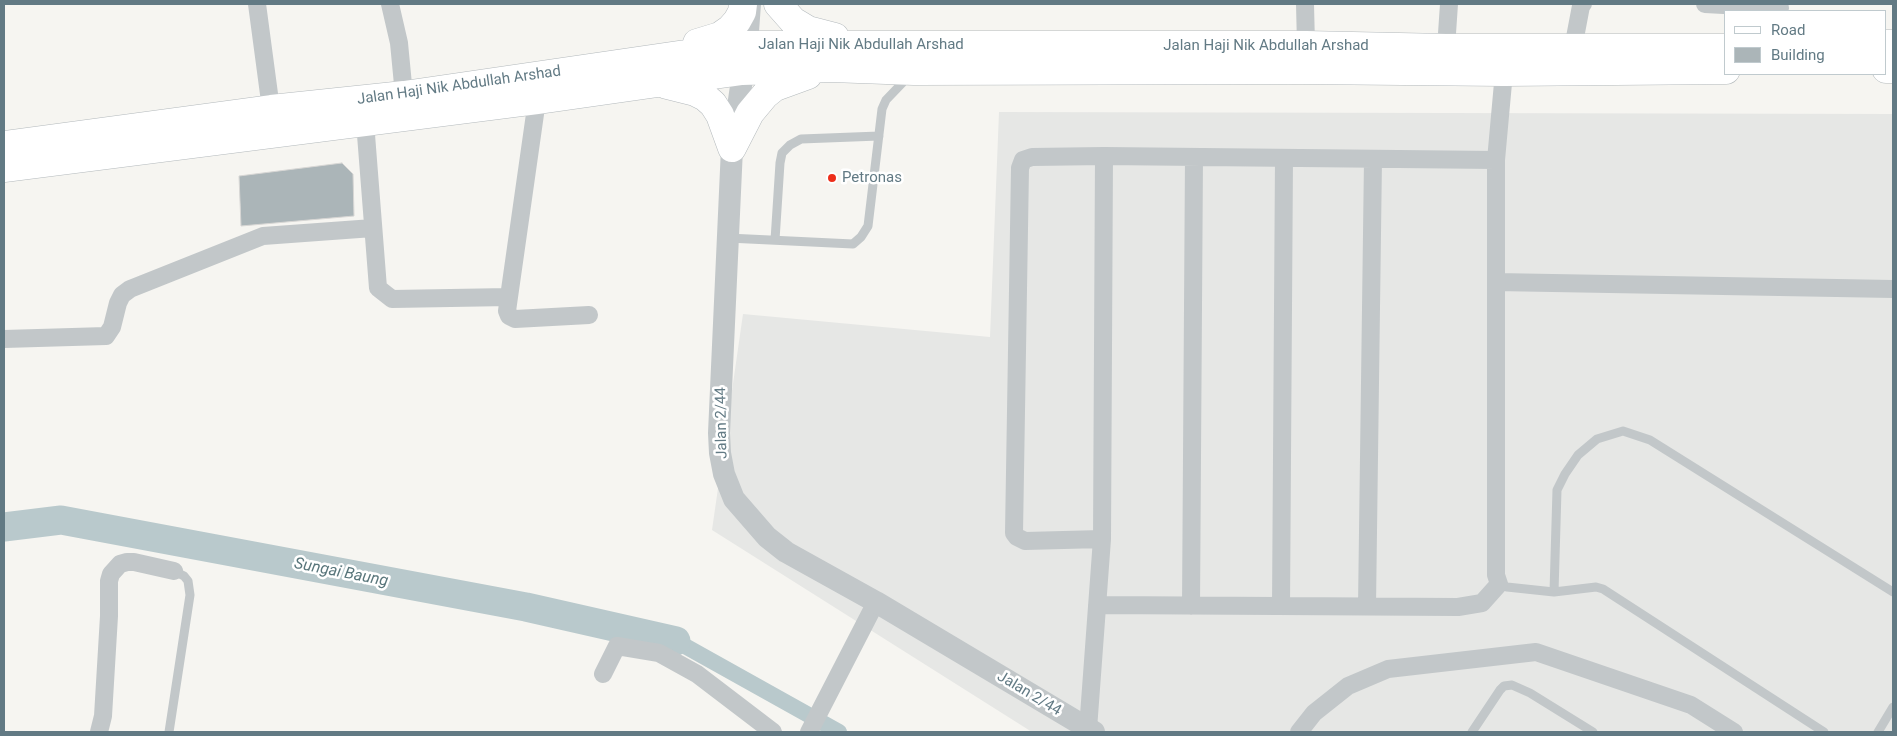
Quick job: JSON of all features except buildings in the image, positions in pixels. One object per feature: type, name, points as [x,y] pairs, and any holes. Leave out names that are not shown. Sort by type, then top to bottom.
[{"type":"main road","points":[[657,70],[730,29],[742,12],[743,4]]},
{"type":"main road","points":[[778,4],[793,21],[808,30],[863,45]]},
{"type":"main road","name":"Jalan Haji Nik Abdullah Arshad","points":[[4,145],[271,109],[657,70],[863,45],[1306,45],[1446,48],[1724,48]]},
{"type":"main road","name":"Jalan Haji Nik Abdullah Arshad","points":[[744,58],[831,68],[914,71],[1312,70],[1504,72],[1724,70]]},
{"type":"main road","points":[[732,148],[750,112],[765,95],[775,87],[831,68]]},
{"type":"main road","name":"Jalan Haji Nik Abdullah Arshad","points":[[4,168],[537,100],[657,70]]},
{"type":"main road","points":[[657,70],[709,101],[720,115],[732,148]]},
{"type":"street","points":[[257,4],[271,109]]},
{"type":"street","points":[[390,4],[399,43],[404,95]]},
{"type":"street","name":"Jalan 2/44","points":[[750,4],[732,148],[719,433],[724,474],[734,499],[767,537],[786,552],[876,602],[1091,731]]},
{"type":"street","points":[[1305,4],[1306,45]]},
{"type":"street","points":[[1446,48],[1449,4]]},
{"type":"street","points":[[1573,48],[1583,4]]},
{"type":"street","points":[[1705,4],[1780,8]]},
{"type":"street","points":[[1098,605],[1475,605],[1485,601],[1499,584],[1496,576],[1496,160],[1504,72]]},
{"type":"street","points":[[537,100],[507,311],[515,319],[589,315]]},
{"type":"street","points":[[364,122],[378,288],[392,300],[509,297]]},
{"type":"street","points":[[1102,539],[1025,541],[1017,537],[1014,529],[1021,164],[1023,160],[1032,157],[1104,156],[1496,160]]},
{"type":"street","points":[[1091,731],[1102,539],[1104,156]]},
{"type":"street","points":[[1191,606],[1194,157]]},
{"type":"street","points":[[1281,606],[1284,158]]},
{"type":"street","points":[[1367,606],[1373,159]]},
{"type":"street","points":[[4,339],[106,336],[112,327],[122,295],[130,289],[262,236],[373,228]]},
{"type":"street","points":[[1496,282],[1893,290]]},
{"type":"street","points":[[99,732],[103,716],[109,616],[109,581],[111,574],[120,564],[127,562],[174,570]]},
{"type":"street","points":[[809,732],[876,602]]},
{"type":"street","points":[[603,674],[617,646],[659,653],[697,674],[773,732]]},
{"type":"street","points":[[1298,732],[1314,713],[1348,686],[1388,669],[1536,652],[1691,705],[1734,732]]},
{"type":"lane","points":[[728,238],[853,244],[861,238],[868,226],[882,110],[886,100],[914,71]]},
{"type":"lane","points":[[775,240],[780,162],[782,153],[790,145],[801,139],[879,136]]},
{"type":"lane","points":[[1554,592],[1557,490],[1578,455],[1597,439],[1623,431],[1650,440],[1893,592]]},
{"type":"lane","points":[[169,732],[190,594],[188,581],[174,570]]},
{"type":"lane","points":[[1499,584],[1508,587],[1554,592],[1596,587],[1603,589],[1824,732]]},
{"type":"lane","points":[[1472,732],[1500,690],[1504,686],[1512,685],[1530,692],[1593,732]]},
{"type":"lane","points":[[1878,732],[1893,706]]},
{"type":"shaded area","points":[[999,112],[1893,114],[1893,732],[1032,732],[712,530],[743,314],[990,337]]},
{"type":"waterway","name":"Sungai Baung","points":[[4,527],[61,520],[526,607],[676,641]]},
{"type":"waterway","points":[[676,641],[839,732]]},
{"type":"place","name":"Petronas","points":[[832,178]]}]
